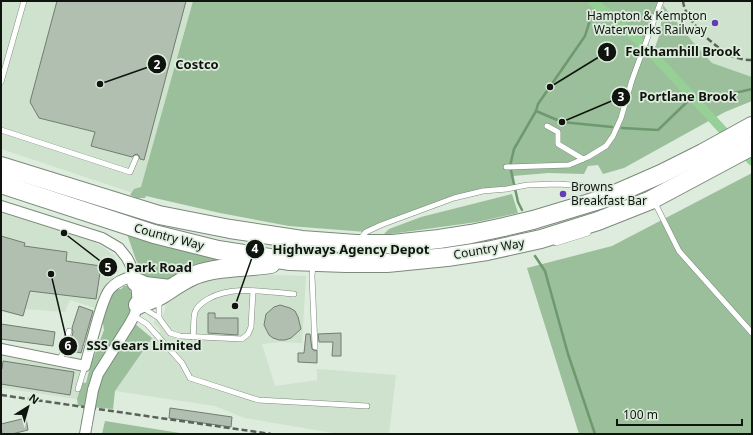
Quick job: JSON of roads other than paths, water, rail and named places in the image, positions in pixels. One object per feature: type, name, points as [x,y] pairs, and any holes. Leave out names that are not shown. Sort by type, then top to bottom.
[{"type":"highway","name":"Country Way","points":[[5,166],[159,215],[266,235],[302,240],[356,244],[393,244],[471,234],[533,220],[606,198],[703,153],[752,126]]},
{"type":"highway","name":"Country Way","points":[[1,184],[154,234],[218,250],[290,261],[387,263],[454,256],[522,246],[598,221],[651,200],[752,146]]},
{"type":"highway","points":[[136,310],[196,275],[224,269],[290,261]]},
{"type":"highway","points":[[135,279],[145,286],[165,292]]},
{"type":"street","points":[[1,206],[113,243],[127,258],[135,279],[136,310],[98,374],[93,390],[85,434]]},
{"type":"street","points":[[1,350],[85,366],[101,310],[109,290],[122,279],[135,279]]},
{"type":"lane","points":[[1,82],[24,1]]},
{"type":"lane","points":[[506,167],[568,165],[583,159],[606,146],[613,136],[621,118],[632,80],[660,1]]},
{"type":"lane","points":[[547,126],[558,132],[558,144],[583,159]]},
{"type":"lane","points":[[1,130],[130,172],[136,158]]},
{"type":"lane","points":[[356,244],[366,232],[381,225],[415,211],[454,198],[483,191],[528,185],[558,184],[602,188],[632,187]]},
{"type":"lane","points":[[649,209],[673,189]]},
{"type":"lane","points":[[656,204],[679,251],[752,333]]},
{"type":"lane","points":[[549,245],[591,232]]},
{"type":"lane","points":[[314,262],[312,275],[315,347]]},
{"type":"lane","points":[[194,337],[195,312],[198,306],[216,295],[230,291],[294,294]]},
{"type":"lane","points":[[165,292],[158,302],[159,318],[170,334],[194,337],[242,339],[246,337],[252,327],[253,291]]},
{"type":"lane","points":[[136,310],[159,318]]},
{"type":"lane","points":[[136,310],[182,363],[190,378],[258,400],[367,406]]},
{"type":"lane","points":[[60,361],[68,331]]},
{"type":"lane","points":[[78,389],[85,366]]},
{"type":"waterway","points":[[592,1],[630,33],[731,139]]},
{"type":"waterway","points":[[522,210],[518,202],[510,166],[514,149],[536,111],[538,104],[585,36],[590,20]]},
{"type":"waterway","points":[[701,97],[726,95],[752,89]]},
{"type":"waterway","points":[[622,128],[658,130],[687,102]]},
{"type":"waterway","points":[[536,111],[562,122],[612,127]]},
{"type":"waterway","points":[[741,150],[752,161]]},
{"type":"waterway","points":[[535,256],[545,271],[568,354],[595,434]]},
{"type":"railway","points":[[683,1],[689,17],[702,34],[710,41],[734,57],[752,60]]},
{"type":"railway","points":[[1,395],[271,434]]},
{"type":"place","name":"Hampton & Kempton Waterworks Railway","points":[[715,23]]},
{"type":"place","name":"Costco","points":[[100,84]]},
{"type":"place","name":"Felthamhill Brook","points":[[550,87]]},
{"type":"place","name":"Portlane Brook","points":[[562,122]]},
{"type":"place","name":"Browns Breakfast Bar","points":[[563,194]]},
{"type":"place","name":"Park Road","points":[[64,233]]},
{"type":"place","name":"SSS Gears Limited","points":[[51,274]]},
{"type":"place","name":"Highways Agency Depot","points":[[235,306]]}]
